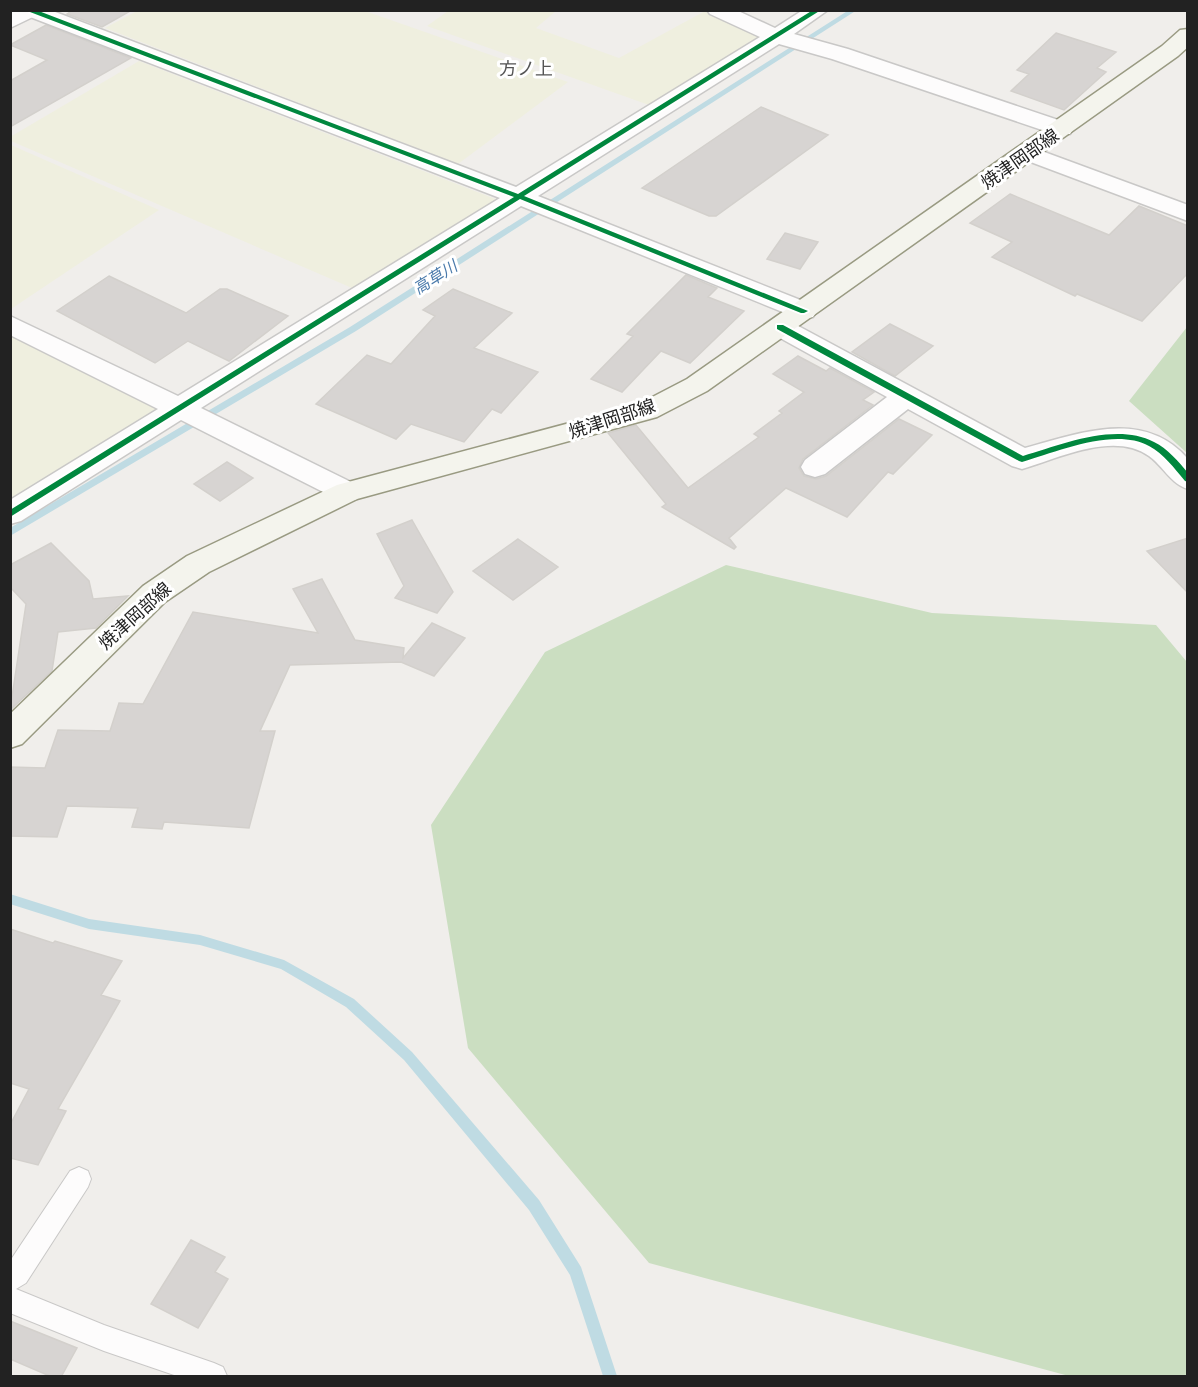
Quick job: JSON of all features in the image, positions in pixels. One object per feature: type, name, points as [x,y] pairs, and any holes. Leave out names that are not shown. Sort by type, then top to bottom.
[{"type":"main road","name":"焼津岡部線","points":[[10,735],[154,594],[198,564],[347,492],[593,428],[647,411],[698,385],[1062,129],[1170,51],[1188,35]]},
{"type":"street","points":[[717,10],[784,38],[1062,129]]},
{"type":"street","points":[[10,514],[185,411],[784,38],[818,10]]},
{"type":"street","points":[[10,22],[32,11],[524,199],[804,311]]},
{"type":"street","points":[[1028,153],[1188,214]]},
{"type":"street","points":[[10,324],[347,492]]},
{"type":"street","points":[[780,327],[1022,459],[1110,436],[1140,438],[1165,453],[1188,479]]},
{"type":"street","points":[[814,467],[906,396]]},
{"type":"lane","points":[[10,1279],[17,1274],[79,1179]]},
{"type":"lane","points":[[10,1300],[104,1338],[214,1377]]},
{"type":"green space","points":[[137,11],[365,11],[568,82],[458,164],[105,28]]},
{"type":"green space","points":[[448,11],[556,11],[536,28],[619,58],[705,11],[761,36],[649,105],[427,26]]},
{"type":"green space","points":[[139,61],[498,200],[352,288],[11,141],[10,137]]},
{"type":"green space","points":[[11,145],[159,210],[11,309]]},
{"type":"green space","points":[[1187,327],[1188,453],[1129,401]]},
{"type":"green space","points":[[11,334],[160,409],[11,500]]},
{"type":"green space","points":[[726,565],[932,613],[1156,625],[1187,662],[1187,1376],[1069,1376],[649,1263],[468,1048],[431,825],[545,652]]},
{"type":"building","points":[[73,10],[132,10],[102,27],[67,14]]},
{"type":"building","points":[[46,25],[131,58],[10,127],[10,81],[47,60],[10,45]]},
{"type":"building","points":[[1056,33],[1116,52],[1097,68],[1106,72],[1064,110],[1011,91],[1029,74],[1017,70]]},
{"type":"building","points":[[761,107],[828,135],[716,216],[709,216],[642,188]]},
{"type":"building","points":[[1010,194],[1109,235],[1139,206],[1188,226],[1188,273],[1142,321],[1077,294],[1075,296],[992,257],[1012,242],[970,223]]},
{"type":"building","points":[[785,233],[818,242],[800,269],[767,259]]},
{"type":"building","points":[[686,275],[717,288],[708,297],[744,311],[690,363],[661,351],[622,392],[591,379],[633,336],[627,334]]},
{"type":"building","points":[[109,276],[186,313],[220,289],[227,289],[288,316],[229,361],[188,341],[155,363],[57,311]]},
{"type":"building","points":[[453,289],[512,313],[474,348],[538,372],[501,413],[492,409],[464,442],[411,424],[396,439],[316,404],[367,355],[391,364],[435,316],[423,310]]},
{"type":"building","points":[[890,324],[933,346],[895,376],[852,352]]},
{"type":"building","points":[[798,356],[826,371],[830,368],[874,392],[863,400],[873,405],[803,459],[799,468],[804,476],[816,479],[826,476],[899,419],[932,435],[893,474],[888,472],[847,517],[786,488],[729,538],[736,547],[734,549],[662,507],[666,504],[608,433],[636,425],[688,488],[759,437],[754,434],[782,413],[779,411],[804,392],[773,374]]},
{"type":"building","points":[[227,462],[253,478],[220,501],[194,484]]},
{"type":"building","points":[[412,520],[453,592],[437,613],[395,598],[404,586],[377,534]]},
{"type":"building","points":[[1188,538],[1188,593],[1147,551]]},
{"type":"building","points":[[518,539],[558,567],[513,600],[473,571]]},
{"type":"building","points":[[51,543],[89,581],[93,599],[128,596],[96,628],[58,632],[52,671],[10,710],[26,604],[10,587],[10,565]]},
{"type":"building","points":[[322,579],[355,640],[404,648],[403,658],[432,623],[465,638],[434,676],[401,662],[290,665],[260,731],[275,731],[249,828],[164,822],[162,829],[132,827],[138,808],[67,806],[57,837],[10,836],[10,767],[45,768],[58,730],[110,731],[119,703],[143,704],[193,612],[318,633],[293,589]]},
{"type":"building","points":[[10,929],[122,961],[101,995],[120,1001],[58,1109],[66,1111],[38,1165],[10,1158],[10,1125],[29,1089],[10,1083]]},
{"type":"building","points":[[191,1240],[225,1257],[215,1272],[228,1279],[198,1328],[151,1304]]},
{"type":"building","points":[[10,1321],[77,1348],[61,1377],[52,1377],[10,1359]]},
{"type":"waterway","name":"高草川","points":[[10,533],[353,329],[854,10]]},
{"type":"waterway","points":[[10,899],[89,924],[200,940],[284,965],[350,1003],[408,1056],[534,1205],[576,1272],[610,1376]]},
{"type":"cycle path","points":[[10,514],[818,10]]},
{"type":"cycle path","points":[[32,11],[520,197],[804,311]]},
{"type":"cycle path","points":[[780,327],[1022,459],[1096,439],[1134,438],[1151,443],[1166,454],[1188,479]]},
{"type":"district","name":"方ノ上","points":[[526,69]]}]
